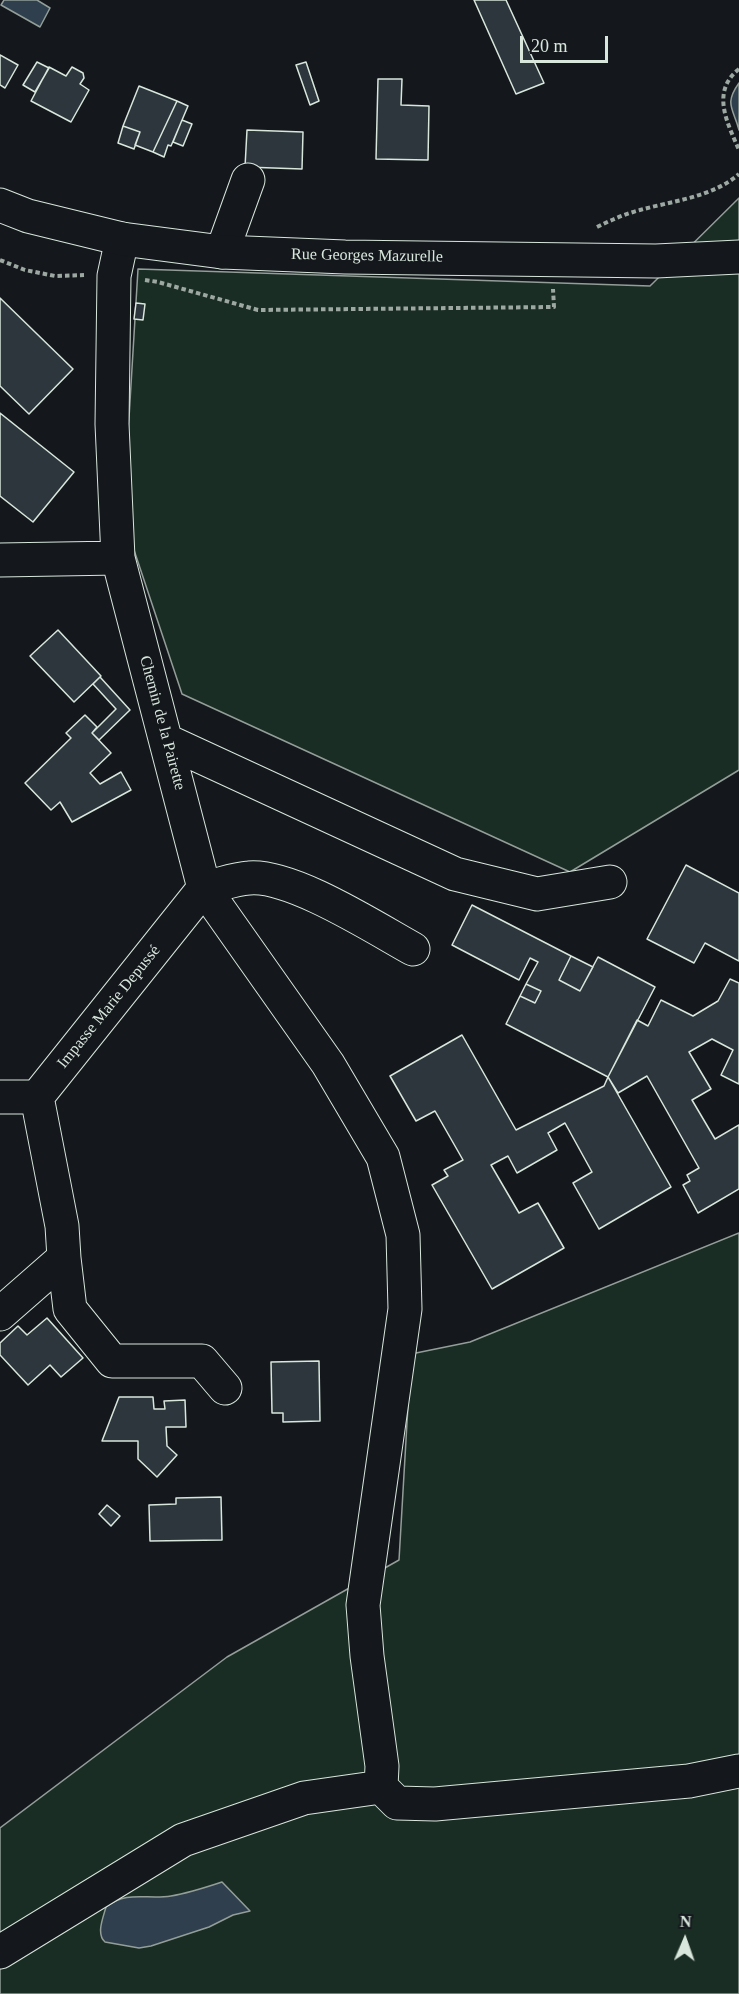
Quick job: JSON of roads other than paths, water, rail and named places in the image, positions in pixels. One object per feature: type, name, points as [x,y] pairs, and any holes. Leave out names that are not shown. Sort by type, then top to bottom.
[{"type":"street","points":[[222,252],[248,180]]},
{"type":"street","name":"Rue Georges Mazurelle","points":[[0,205],[28,216],[122,239],[222,252],[345,257],[562,260],[667,261],[739,257]]},
{"type":"street","name":"Chemin de la Pairette","points":[[122,239],[114,276],[112,424],[118,558],[204,888]]},
{"type":"street","points":[[0,560],[118,558]]},
{"type":"street","points":[[167,741],[456,874],[537,894],[610,882]]},
{"type":"street","points":[[413,949],[315,896],[272,879],[249,878],[204,888],[328,1064],[383,1157],[403,1235],[405,1310],[363,1605],[367,1656],[382,1766],[381,1787],[397,1803],[435,1804],[689,1780],[739,1771]]},
{"type":"street","name":"Impasse Marie Depussé","points":[[37,1097],[204,888]]},
{"type":"street","points":[[0,1096],[37,1097],[62,1226],[70,1309],[112,1361],[202,1361],[225,1388]]},
{"type":"street","points":[[0,1314],[64,1258]]},
{"type":"street","points":[[0,1952],[183,1840],[304,1798],[381,1787]]},
{"type":"water","points":[[4,0],[37,0],[50,8],[40,27],[1,5]]},
{"type":"water","points":[[739,83],[739,130],[731,101]]},
{"type":"water","points":[[222,1882],[250,1911],[233,1915],[209,1927],[151,1946],[139,1948],[105,1942],[102,1939],[101,1926],[106,1907],[114,1902],[130,1897],[171,1896]]}]
